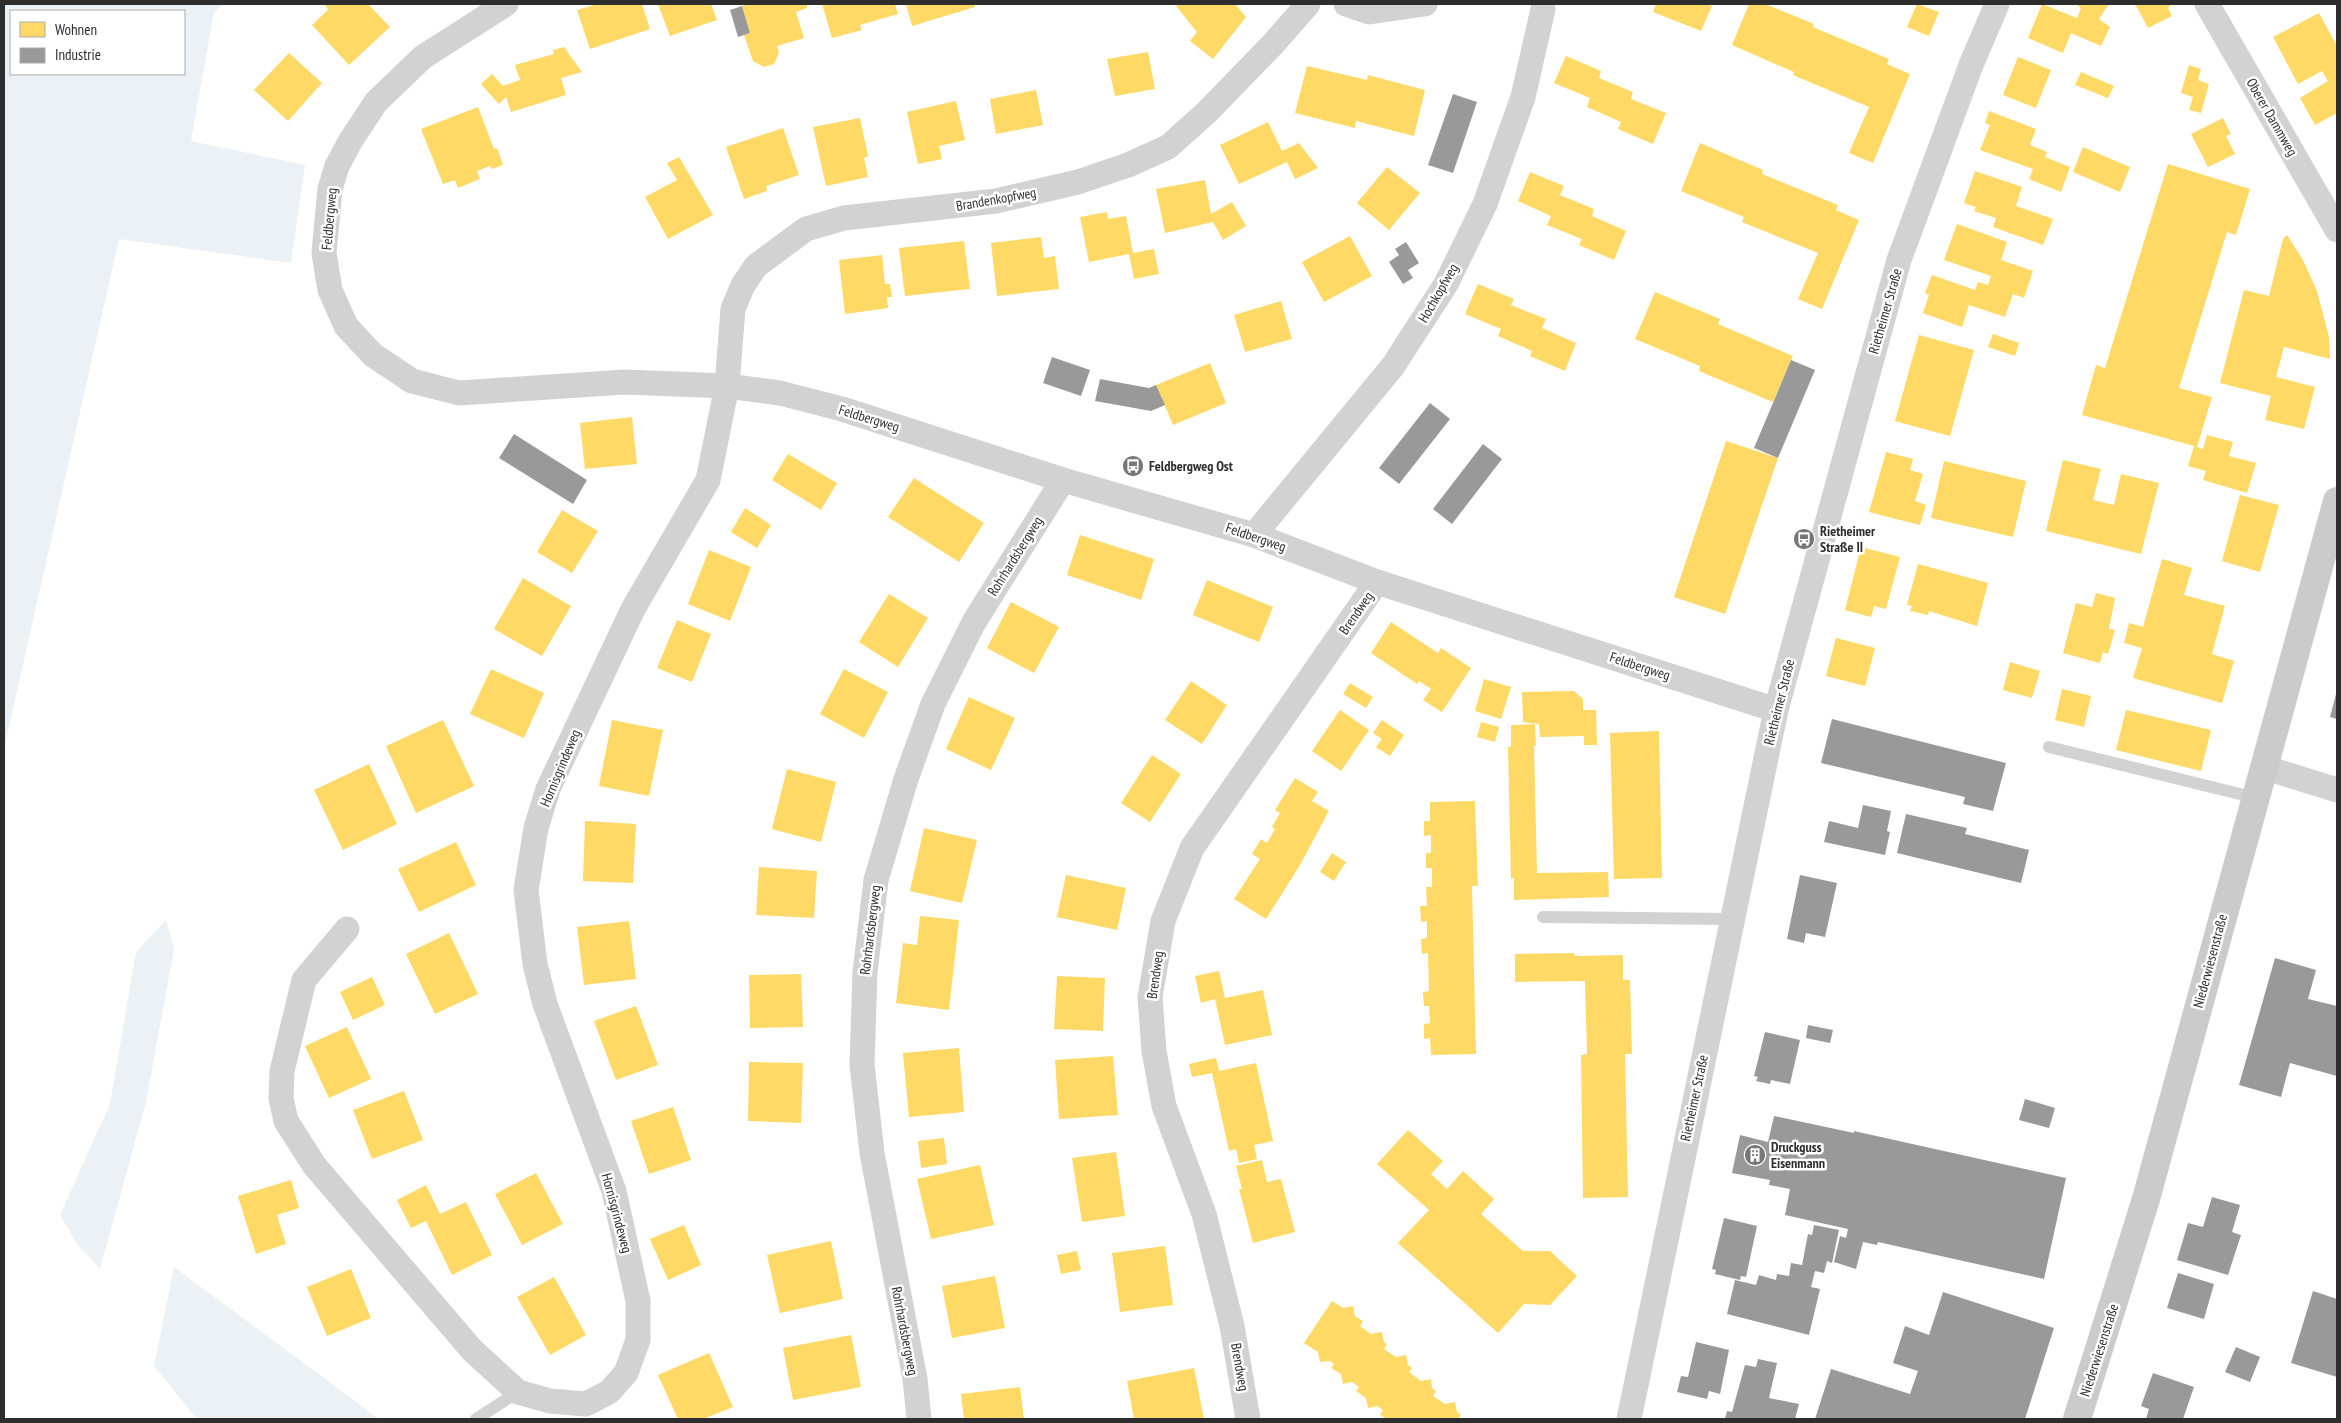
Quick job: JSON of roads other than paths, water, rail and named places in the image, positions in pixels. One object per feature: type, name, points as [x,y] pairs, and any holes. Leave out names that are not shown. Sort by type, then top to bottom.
[{"type":"street","name":"Feldbergweg","points":[[506,4],[417,64],[376,102],[350,140],[336,166],[330,189],[324,252],[330,290],[346,326],[373,355],[412,381],[459,392],[625,382],[727,386],[780,393],[842,409],[1064,480],[1254,535],[1377,582],[1776,710]]},
{"type":"street","name":"Brandenkopfweg","points":[[727,386],[733,309],[743,285],[756,266],[806,229],[844,218],[996,201],[1078,182],[1128,165],[1168,146],[1206,112],[1274,43],[1308,4]]},
{"type":"street","points":[[1346,4],[1368,12],[1425,4]]},
{"type":"street","name":"Rietheimer Straße","points":[[1628,1419],[1776,710],[1899,260],[1971,65],[1997,4]]},
{"type":"street","name":"Oberer Dammweg","points":[[2207,4],[2337,230]]},
{"type":"street","name":"Hochkopfweg","points":[[1254,535],[1393,366],[1446,284],[1485,204],[1516,115],[1544,9]]},
{"type":"street","name":"Hornisgrindeweg","points":[[347,928],[304,980],[282,1071],[281,1098],[286,1121],[314,1165],[472,1350],[518,1392],[550,1401],[586,1404],[609,1392],[626,1373],[638,1340],[638,1301],[614,1191],[544,1004],[535,964],[526,890],[536,828],[548,789],[633,609],[708,480],[727,386]]},
{"type":"street","name":"Rohrhardsbergweg","points":[[919,1419],[915,1379],[872,1153],[862,1065],[865,972],[876,880],[906,779],[933,704],[974,622],[1064,480]]},
{"type":"street","name":"Niederwiesenstraße","points":[[2077,1419],[2146,1199],[2337,501]]},
{"type":"street","name":"Brendweg","points":[[1248,1419],[1232,1326],[1204,1214],[1164,1106],[1154,1051],[1150,997],[1163,921],[1192,848],[1377,582]]},
{"type":"street","points":[[2264,767],[2337,790]]},
{"type":"lane","points":[[2049,747],[2256,798]]},
{"type":"lane","points":[[1543,917],[1731,919]]},
{"type":"lane","points":[[476,1419],[518,1392]]},
{"type":"place","name":"Feldbergweg Ost","points":[[1133,466]]},
{"type":"place","name":"Rietheimer Straße II","points":[[1804,539]]},
{"type":"place","name":"Druckguss Eisenmann","points":[[1755,1155]]}]
